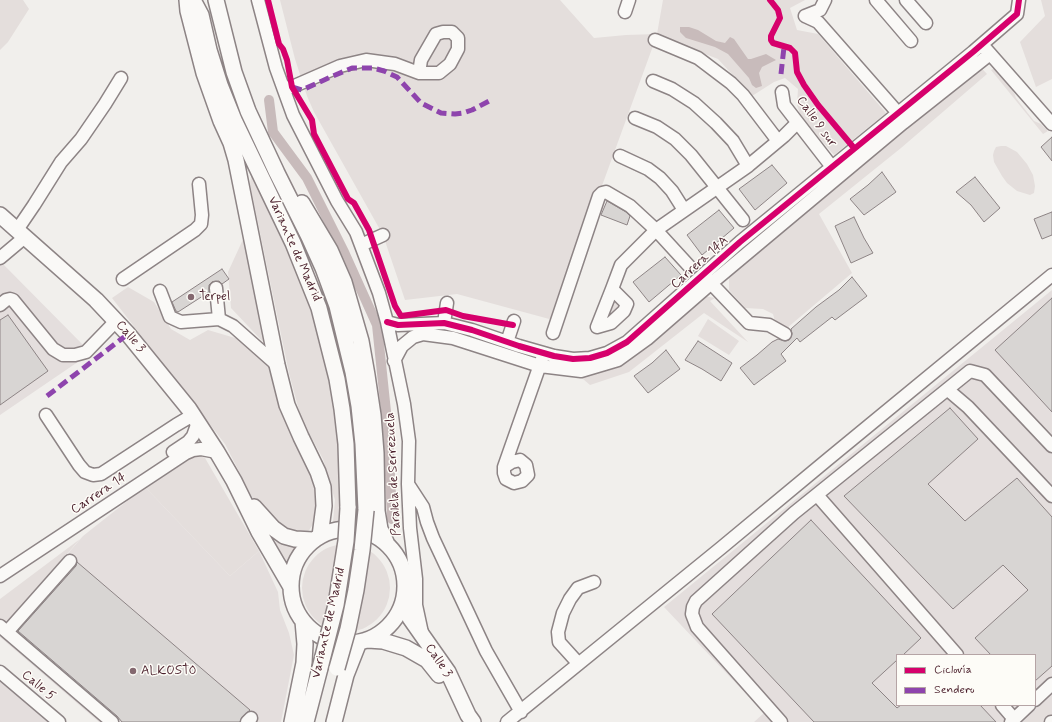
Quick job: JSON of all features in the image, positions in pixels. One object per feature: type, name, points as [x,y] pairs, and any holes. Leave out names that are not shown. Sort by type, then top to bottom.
[{"type":"main road","points":[[187,0],[204,73],[236,160],[277,365],[287,405],[318,472],[323,487],[324,506],[317,538]]},
{"type":"main road","name":"Variante de Madrid","points":[[193,0],[200,15],[220,85],[234,120],[294,243],[319,308],[337,379],[342,409],[346,444],[348,508],[346,541],[336,605],[306,722]]},
{"type":"main road","name":"Variante de Madrid","points":[[216,0],[234,72],[248,111],[323,268],[338,312],[353,372],[359,406],[363,444],[366,510],[362,550],[348,629],[324,722]]},
{"type":"main road","points":[[277,173],[302,204],[330,250],[344,282],[352,306],[361,341],[367,374],[376,452],[377,511],[380,529],[386,542]]},
{"type":"main road","name":"Calle 3","points":[[0,215],[96,300],[128,334],[195,418],[234,481],[259,532],[290,587]]},
{"type":"main road","name":"Calle 3","points":[[234,481],[262,518],[284,536],[295,539],[317,538]]},
{"type":"main road","points":[[354,529],[371,533],[386,542],[393,549],[402,567],[405,576],[406,588],[404,600],[399,613],[391,625],[380,634],[363,641],[342,643],[325,638],[310,629],[303,622],[296,611],[290,587],[296,561],[303,550],[317,538],[336,530],[354,529]]},
{"type":"main road","name":"Calle 3","points":[[404,600],[410,618],[448,672],[468,715],[473,722]]},
{"type":"main road","points":[[292,722],[304,663],[305,644],[303,622]]},
{"type":"main road","points":[[334,722],[346,675],[363,641]]},
{"type":"main road","name":"Calle 3","points":[[363,641],[383,641],[395,644],[427,660],[444,682],[463,722]]},
{"type":"street","name":"Paralela de Serrezuela","points":[[258,0],[276,68],[297,122],[338,201],[356,232],[379,293],[387,322],[404,404],[409,441],[408,484],[412,550],[416,579],[416,605],[423,638]]},
{"type":"street","points":[[624,12],[629,0]]},
{"type":"street","points":[[825,0],[820,10],[805,16],[818,22],[898,113]]},
{"type":"street","points":[[876,0],[911,42]]},
{"type":"street","points":[[906,0],[926,23]]},
{"type":"street","name":"Carrera 14A","points":[[394,361],[402,346],[413,337],[423,334],[453,338],[540,366],[581,370],[618,360],[647,340],[708,279],[740,242],[1017,14],[1019,0]]},
{"type":"street","points":[[655,40],[698,58],[727,80],[743,95],[778,141]]},
{"type":"street","points":[[981,44],[1052,124]]},
{"type":"street","name":"Carrera 14A","points":[[387,322],[398,324],[444,323],[472,330],[544,353],[573,359],[590,358],[607,353],[627,342],[708,279],[990,54]]},
{"type":"street","points":[[284,88],[292,87],[340,66],[366,60],[394,64],[419,73]]},
{"type":"street","points":[[0,258],[21,233],[34,205],[61,162],[81,138],[121,78]]},
{"type":"street","points":[[653,81],[672,89],[694,103],[716,123],[733,142],[748,166]]},
{"type":"street","name":"Calle 9 sur","points":[[782,92],[784,105],[832,167]]},
{"type":"street","points":[[635,118],[657,127],[675,139],[691,154],[743,220]]},
{"type":"street","points":[[612,289],[622,265],[656,230],[748,166],[797,123]]},
{"type":"street","points":[[620,156],[648,169],[660,178],[672,191],[684,210]]},
{"type":"street","points":[[123,279],[195,230],[200,224],[202,215],[199,184]]},
{"type":"street","points":[[553,333],[600,195],[606,192],[630,206],[656,230],[689,266]]},
{"type":"street","points":[[361,245],[383,235]]},
{"type":"street","points":[[507,722],[1052,275]]},
{"type":"street","points":[[708,279],[743,319],[749,323],[768,325],[785,334]]},
{"type":"street","points":[[216,288],[219,319]]},
{"type":"street","points":[[160,291],[166,310],[170,316],[181,322],[219,319],[233,326],[277,365]]},
{"type":"street","points":[[0,306],[6,300],[14,300],[52,348],[63,355],[75,355],[86,352],[116,321]]},
{"type":"street","points":[[444,323],[448,302]]},
{"type":"street","points":[[507,342],[514,321]]},
{"type":"street","points":[[511,449],[526,465],[528,475],[522,481],[514,483],[506,480],[504,467],[544,353]]},
{"type":"street","points":[[781,722],[697,626],[692,614],[696,601],[782,523],[970,371],[985,375],[1052,446]]},
{"type":"street","points":[[948,390],[968,407],[1052,496]]},
{"type":"street","points":[[46,415],[79,465],[85,472],[93,475],[101,474],[176,425],[195,418]]},
{"type":"street","name":"Carrera 14","points":[[0,576],[71,524],[182,447],[193,436],[195,418]]},
{"type":"street","name":"Carrera 14","points":[[0,566],[71,524],[186,452],[201,450],[217,452]]},
{"type":"street","points":[[504,467],[512,462],[520,460]]},
{"type":"street","points":[[408,484],[423,507],[433,538],[486,651],[521,712]]},
{"type":"street","points":[[817,496],[956,654]]},
{"type":"street","points":[[70,561],[4,629],[112,722]]},
{"type":"street","points":[[578,664],[560,642],[558,632],[563,614],[574,593],[578,588],[594,582]]},
{"type":"street","name":"Calle 5","points":[[0,672],[58,722]]},
{"type":"street","points":[[1036,699],[1051,688]]},
{"type":"street","points":[[1003,706],[1012,721],[1028,706]]},
{"type":"shaded area","points":[[0,0],[23,0],[29,9],[8,42],[0,50]]},
{"type":"shaded area","points":[[280,0],[560,0],[594,38],[657,34],[663,0],[805,0],[790,8],[797,30],[818,34],[886,113],[834,155],[801,117],[797,105],[798,89],[785,78],[774,82],[752,96],[718,59],[657,35],[553,320],[457,294],[405,300],[383,235],[314,112],[307,96],[295,59]]},
{"type":"shaded area","points":[[1041,0],[1052,0],[1052,79],[1036,87],[1020,42],[1045,16]]},
{"type":"shaded area","points":[[680,27],[689,27],[698,30],[716,41],[725,43],[730,37],[734,39],[748,59],[766,54],[776,60],[762,67],[759,73],[762,86],[756,88],[728,54],[715,47],[686,38],[680,32]]},
{"type":"shaded area","points":[[974,60],[987,74],[901,148],[819,214],[852,273],[787,328],[785,334],[775,321],[773,314],[763,309],[745,308],[729,290],[729,274]]},
{"type":"shaded area","points":[[995,68],[1012,87],[1016,98],[1034,121],[1041,124],[1048,131],[1043,134],[991,70]]},
{"type":"shaded area","points":[[1006,146],[1017,152],[1027,164],[1033,175],[1035,186],[1034,193],[1030,195],[1017,191],[1007,183],[1002,176],[994,162],[993,155],[996,147]]},
{"type":"shaded area","points":[[252,168],[310,300],[327,356],[341,444],[341,523],[333,522],[335,500],[323,459],[301,418],[289,373],[250,184]]},
{"type":"shaded area","points":[[245,235],[265,344],[231,308],[228,272]]},
{"type":"shaded area","points":[[0,261],[91,353],[0,415]]},
{"type":"shaded area","points":[[128,287],[154,302],[171,329],[190,340],[208,330],[242,340],[271,369],[274,389],[311,473],[317,509],[315,521],[308,532],[295,533],[283,530],[264,516],[251,495],[225,444],[112,298]]},
{"type":"shaded area","points":[[1052,290],[1052,722],[754,722],[764,713],[664,607]]},
{"type":"shaded area","points":[[613,295],[622,306],[603,322]]},
{"type":"shaded area","points":[[704,296],[715,298],[710,301],[748,342],[704,313],[629,372],[590,385],[569,367],[610,359]]},
{"type":"shaded area","points":[[708,319],[739,341],[729,355],[698,336]]},
{"type":"shaded area","points":[[197,454],[205,458],[259,551],[230,576],[145,487],[187,456]]},
{"type":"shaded area","name":"ALKOSTO","points":[[145,487],[230,576],[259,551],[278,592],[280,610],[289,633],[294,655],[281,722],[99,722],[0,637],[0,632],[83,536]]},
{"type":"shaded area","points":[[80,539],[5,626],[0,621],[0,599]]},
{"type":"shaded area","points":[[274,541],[295,547],[290,554],[286,565]]},
{"type":"shaded area","points":[[337,544],[355,544],[371,551],[383,563],[390,579],[390,597],[383,613],[371,625],[355,632],[337,632],[321,625],[309,613],[302,597],[302,579],[309,563],[321,551]]},
{"type":"shaded area","points":[[0,678],[50,722],[0,722]]},
{"type":"shaded area","points":[[1045,704],[1051,713],[1041,722],[1025,722]]},
{"type":"building","points":[[1052,137],[1052,161],[1041,147]]},
{"type":"building","points":[[772,165],[787,183],[755,210],[739,189]]},
{"type":"building","points":[[882,172],[896,192],[864,215],[850,199]]},
{"type":"building","points":[[975,177],[1000,208],[984,222],[971,205],[956,192]]},
{"type":"building","points":[[607,201],[630,216],[627,225],[601,215]]},
{"type":"building","points":[[719,210],[734,228],[702,255],[687,235]]},
{"type":"building","points":[[1052,212],[1052,235],[1042,239],[1034,219]]},
{"type":"building","points":[[854,217],[873,253],[851,263],[835,226]]},
{"type":"building","points":[[665,257],[681,275],[649,302],[633,282]]},
{"type":"building","name":"Terpel","points":[[222,269],[229,279],[222,284],[219,281],[212,282],[209,285],[209,292],[178,312],[176,311],[172,302]]},
{"type":"building","points":[[852,277],[867,296],[835,320],[832,317],[800,342],[797,338],[781,354],[786,361],[754,385],[740,368],[772,342],[778,339],[785,341],[789,340],[792,334],[791,329],[816,307],[839,290]]},
{"type":"building","points":[[1052,298],[1052,412],[995,350]]},
{"type":"building","points":[[8,315],[48,371],[0,405],[0,320]]},
{"type":"building","points":[[698,341],[732,363],[721,381],[685,360]]},
{"type":"building","points":[[666,350],[680,369],[648,393],[634,376],[652,363]]},
{"type":"building","points":[[950,408],[978,439],[928,484],[965,521],[1017,478],[1052,517],[1052,666],[1036,680],[1036,654],[990,654],[975,638],[1028,590],[1003,565],[953,609],[844,496]]},
{"type":"building","points":[[811,520],[921,638],[904,654],[896,654],[896,661],[872,683],[897,708],[900,706],[981,706],[996,722],[814,722],[712,614]]},
{"type":"building","name":"ALKOSTO","points":[[77,562],[250,710],[242,717],[240,722],[122,722],[117,716],[18,631],[76,566]]},
{"type":"waterway","points":[[269,100],[273,132],[307,178],[344,252],[377,325],[388,431],[392,519]]},
{"type":"marked path","points":[[781,74],[784,47]]},
{"type":"marked path","points":[[292,87],[302,90],[352,68],[373,68],[397,77],[421,103],[441,113],[463,113],[489,101]]},
{"type":"marked path","points":[[47,396],[128,334]]},
{"type":"cycle path","points":[[268,0],[279,44],[283,49],[287,60],[292,87],[312,120],[314,134],[348,199],[354,203],[369,230],[395,306],[401,316],[446,310],[463,316],[513,325]]},
{"type":"cycle path","points":[[770,0],[778,10],[780,18],[771,36],[771,40],[773,43],[790,48],[795,53],[797,72],[804,85],[818,105],[854,148]]},
{"type":"cycle path","points":[[387,322],[398,325],[444,323],[472,330],[554,356],[573,359],[590,358],[607,353],[627,342],[740,242],[973,52],[1017,14],[1019,0]]},
{"type":"place","name":"Terpel","points":[[191,297]]},
{"type":"place","name":"ALKOSTO","points":[[133,671]]}]
